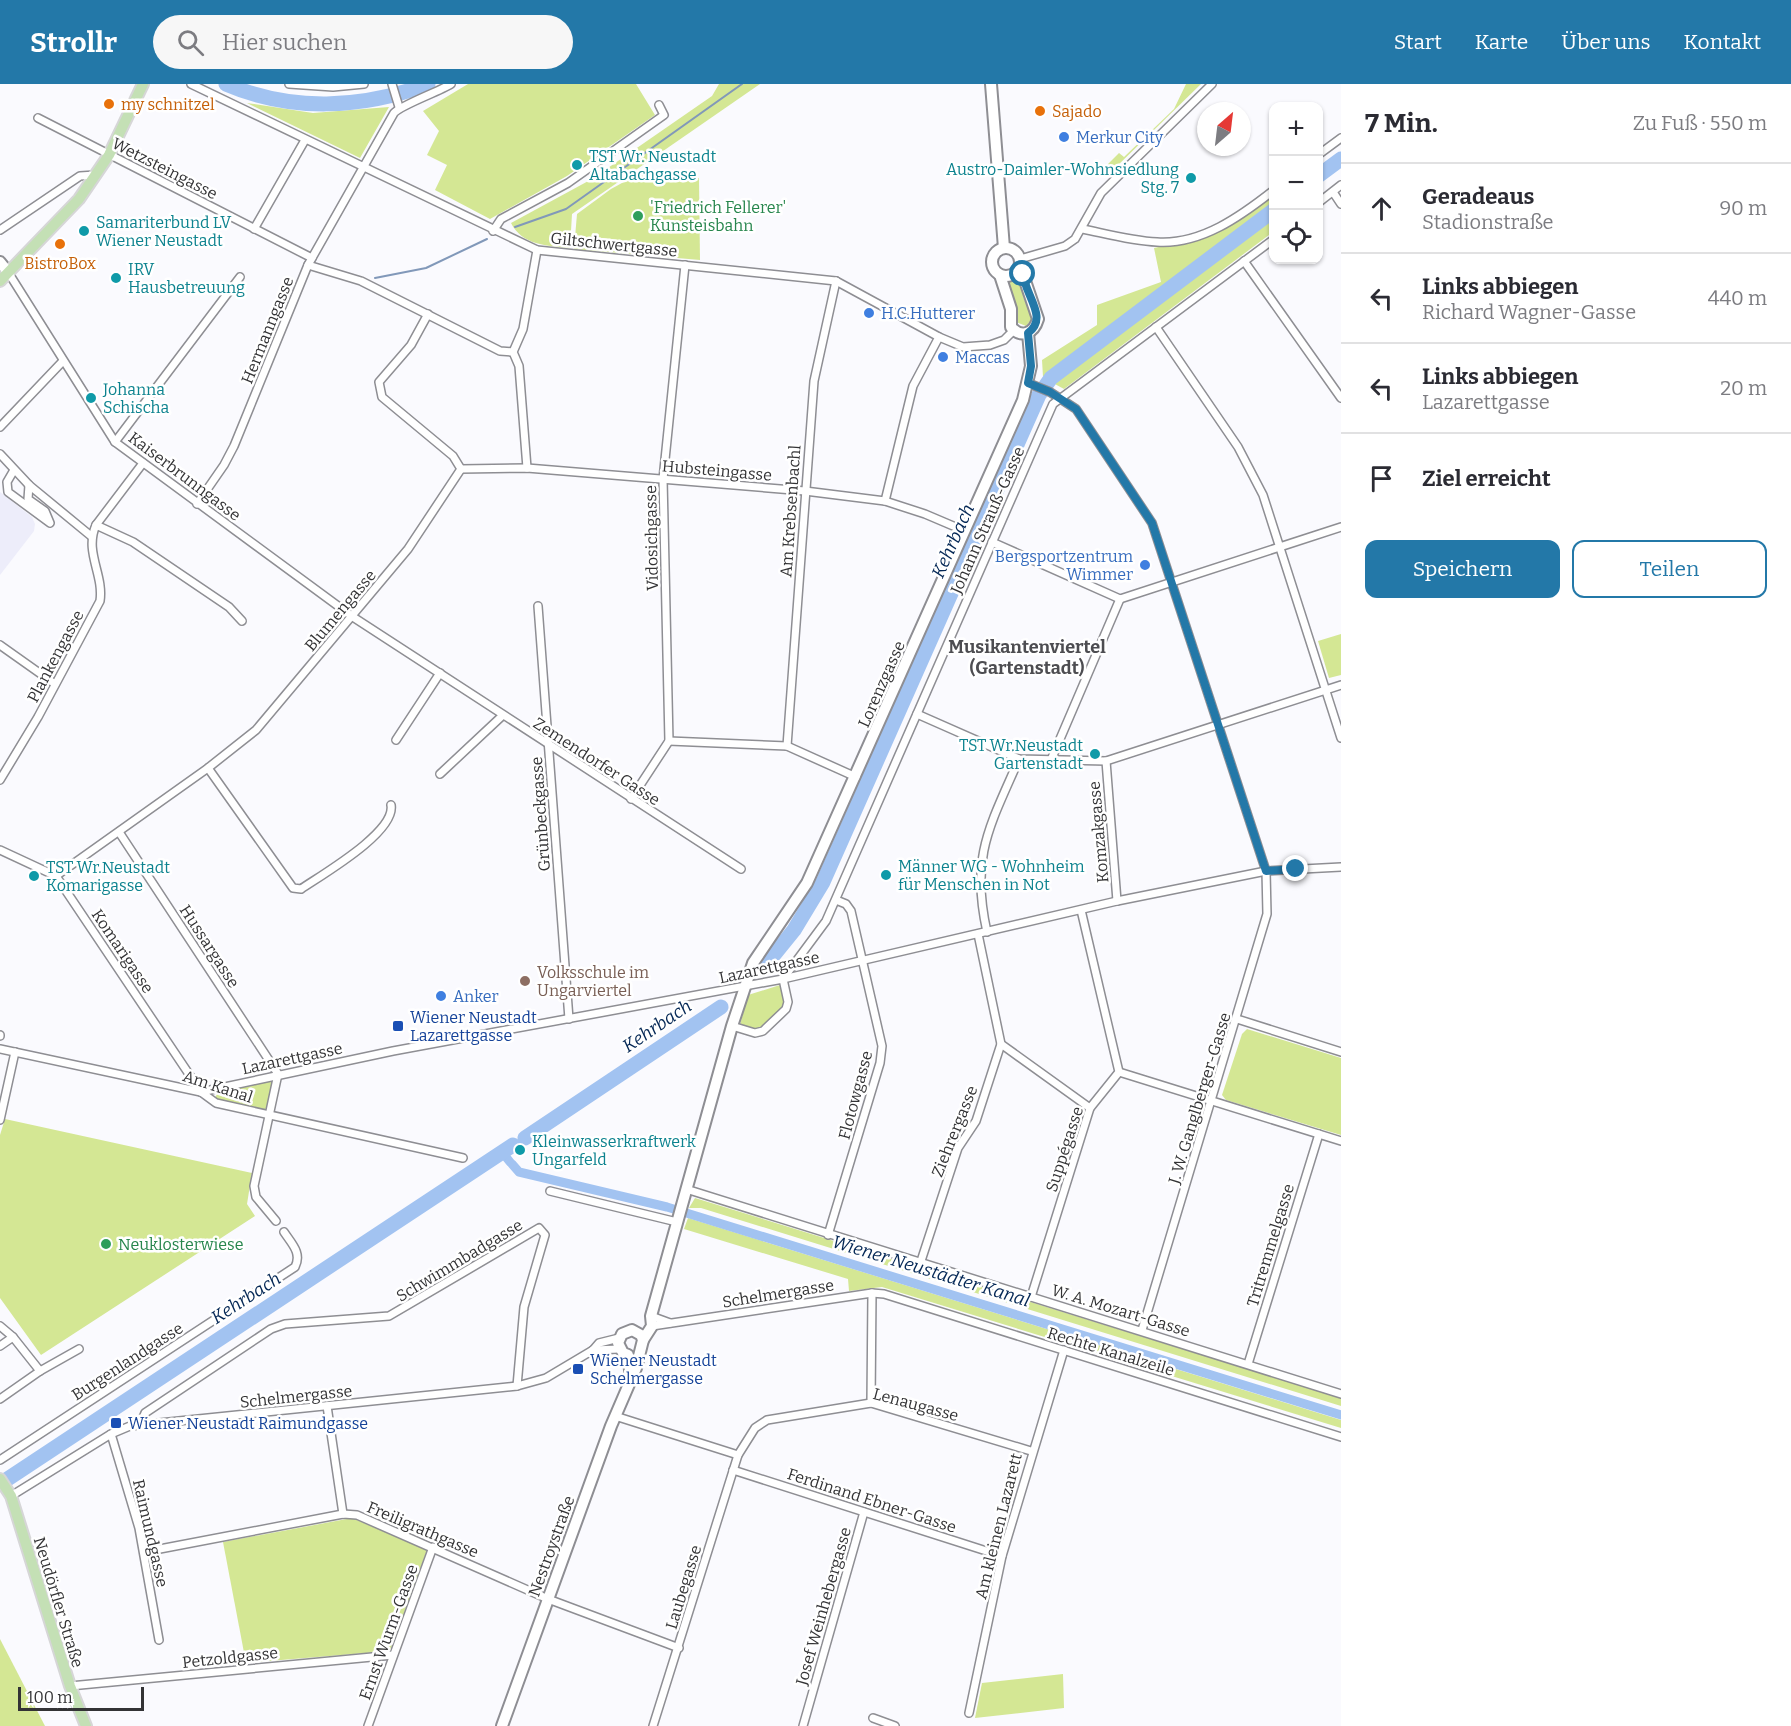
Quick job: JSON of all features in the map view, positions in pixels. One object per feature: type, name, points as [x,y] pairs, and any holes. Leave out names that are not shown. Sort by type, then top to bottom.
[{"type":"main road","points":[[0,281],[66,214],[95,176],[109,154],[142,84]]},
{"type":"main road","name":"Neudörfler Straße","points":[[5,1487],[70,1686],[86,1726]]},
{"type":"street","name":"Giltschwertgasse","points":[[191,84],[493,231],[537,250],[836,281],[939,337],[963,347],[978,348],[1004,340],[1013,331]]},
{"type":"street","points":[[289,84],[333,87],[364,84]]},
{"type":"street","points":[[393,86],[398,105],[423,99],[451,84]]},
{"type":"street","points":[[991,84],[1004,248]]},
{"type":"street","points":[[1020,263],[1014,250],[1004,248],[995,252],[992,261],[995,271],[1012,275],[1020,263],[1065,246],[1083,229],[1101,193],[1212,84]]},
{"type":"street","name":"Hermanngasse","points":[[197,504],[224,465],[310,261],[398,105]]},
{"type":"street","points":[[493,231],[501,219],[568,183],[664,115],[659,105]]},
{"type":"street","name":"Wetzsteingasse","points":[[39,118],[254,229],[310,261],[361,281],[500,351],[513,352]]},
{"type":"street","points":[[1323,151],[1341,138]]},
{"type":"street","points":[[254,229],[305,140]]},
{"type":"street","points":[[0,230],[80,176],[95,176]]},
{"type":"street","points":[[1323,199],[1341,184]]},
{"type":"street","points":[[1333,192],[1341,204]]},
{"type":"street","points":[[1083,229],[1139,240],[1172,242],[1223,226],[1269,194]]},
{"type":"street","name":"Johann Strauß-Gasse","points":[[783,979],[826,921],[836,900],[1053,404],[1269,243]]},
{"type":"street","points":[[527,468],[519,366],[513,352],[523,329],[537,250]]},
{"type":"street","points":[[1244,261],[1341,398]]},
{"type":"street","name":"Kaiserbrunngasse","points":[[0,262],[115,442],[353,617]]},
{"type":"street","name":"Lorenzgasse","points":[[652,1321],[677,1220],[744,986],[759,952],[783,921],[807,883],[1023,400],[1033,385],[1028,333],[1036,328],[1038,319],[1020,263]]},
{"type":"street","name":"Vidosichgasse","points":[[669,741],[663,479],[685,265]]},
{"type":"street","points":[[1000,274],[1009,300],[1011,327],[1013,331],[1028,333]]},
{"type":"street","points":[[115,442],[240,277]]},
{"type":"street","name":"Am Krebsenbachl","points":[[787,746],[814,381],[836,281]]},
{"type":"street","points":[[428,314],[411,345],[379,382],[382,397],[453,456],[460,469]]},
{"type":"street","points":[[1156,327],[1238,447],[1263,495],[1341,738]]},
{"type":"street","points":[[885,501],[913,386],[939,337]]},
{"type":"street","points":[[0,427],[63,362]]},
{"type":"street","name":"J. W. Ganglberger-Gasse","points":[[1033,385],[1050,392],[1076,409],[1152,523],[1174,584],[1266,871],[1267,914],[1142,1330]]},
{"type":"street","points":[[0,454],[29,485],[91,536],[96,525],[143,463]]},
{"type":"street","name":"Hubsteingasse","points":[[460,469],[527,468],[805,491],[885,501],[926,514],[965,531]]},
{"type":"street","name":"Blumengasse","points":[[56,876],[208,768],[256,730],[408,549],[460,469]]},
{"type":"street","points":[[14,470],[7,482],[8,492],[50,524],[45,511],[28,499],[29,485]]},
{"type":"street","points":[[96,525],[133,542],[229,607],[242,621]]},
{"type":"street","points":[[992,542],[1120,599],[1174,584],[1341,527]]},
{"type":"street","name":"Plankengasse","points":[[0,780],[100,601],[102,590],[92,553],[91,536]]},
{"type":"street","points":[[1051,760],[1120,599]]},
{"type":"street","name":"Grünbeckgasse","points":[[538,606],[568,1020]]},
{"type":"street","name":"Zemendorfer Gasse","points":[[353,617],[502,716],[741,869]]},
{"type":"street","points":[[0,645],[55,684]]},
{"type":"street","points":[[396,740],[440,673]]},
{"type":"street","points":[[917,714],[1019,759],[1106,761],[1341,686]]},
{"type":"street","points":[[440,774],[502,716]]},
{"type":"street","points":[[631,799],[669,741],[787,746],[856,777]]},
{"type":"street","points":[[987,932],[979,898],[979,865],[988,832],[1019,759]]},
{"type":"street","name":"Komzakgasse","points":[[1106,761],[1117,901]]},
{"type":"street","points":[[208,768],[293,888],[301,889],[385,827],[393,813],[391,805]]},
{"type":"street","name":"Hussargasse","points":[[119,832],[278,1074]]},
{"type":"street","points":[[0,850],[56,876]]},
{"type":"street","name":"Lazarettgasse","points":[[201,1092],[278,1074],[783,979],[1117,901],[1266,871],[1341,867]]},
{"type":"street","name":"Komarigasse","points":[[56,876],[201,1092]]},
{"type":"street","points":[[836,900],[846,904],[851,911],[862,961]]},
{"type":"street","points":[[1081,910],[1119,1072],[1341,1141]]},
{"type":"street","points":[[978,934],[1001,1044],[1090,1108]]},
{"type":"street","name":"Flotowgasse","points":[[828,1235],[880,1063],[882,1046],[862,961]]},
{"type":"street","points":[[732,1026],[754,1033],[763,1031],[786,1009],[788,1002],[783,979]]},
{"type":"street","points":[[1237,1019],[1341,1052]]},
{"type":"street","name":"Ziehrergasse","points":[[921,1264],[958,1148],[976,1121],[1001,1044]]},
{"type":"street","name":"Am Kanal","points":[[0,1049],[201,1092],[216,1103],[463,1158]]},
{"type":"street","points":[[0,1120],[15,1052]]},
{"type":"street","name":"Suppégasse","points":[[1031,1297],[1090,1108],[1119,1072]]},
{"type":"street","points":[[276,1221],[256,1197],[254,1186],[278,1074]]},
{"type":"street","name":"Tritremmelgasse","points":[[1248,1364],[1318,1134]]},
{"type":"street","points":[[550,1191],[677,1220]]},
{"type":"street","name":"W. A. Mozart-Gasse","points":[[685,1193],[1341,1392]]},
{"type":"street","name":"Schwimmbadgasse","points":[[140,1425],[146,1413],[271,1329],[285,1324],[388,1316],[539,1228],[545,1234],[524,1307],[517,1386]]},
{"type":"street","name":"Burgenlandgasse","points":[[0,1460],[296,1267],[299,1259],[297,1252],[284,1232]]},
{"type":"street","points":[[871,1403],[872,1293]]},
{"type":"street","name":"Schelmergasse","points":[[652,1321],[670,1323],[872,1293]]},
{"type":"street","name":"Rechte Kanalzeile","points":[[872,1293],[884,1294],[1341,1437]]},
{"type":"street","points":[[626,1349],[627,1331],[640,1336],[652,1321]]},
{"type":"street","points":[[0,1326],[13,1337],[40,1371]]},
{"type":"street","name":"Nestroystraße","points":[[502,1726],[615,1416],[636,1368],[626,1349],[640,1336]]},
{"type":"street","points":[[0,1346],[13,1337]]},
{"type":"street","name":"Schelmergasse","points":[[5,1487],[111,1434],[140,1425],[517,1386],[546,1378],[593,1350],[599,1343],[626,1349]]},
{"type":"street","points":[[0,1398],[40,1371],[79,1349]]},
{"type":"street","name":"Am kleinen Lazarett","points":[[969,1713],[1002,1556],[1031,1451],[1064,1350]]},
{"type":"street","name":"Lenaugasse","points":[[738,1455],[755,1428],[767,1420],[871,1403],[1031,1451]]},
{"type":"street","points":[[327,1406],[344,1514]]},
{"type":"street","points":[[615,1416],[738,1455]]},
{"type":"street","name":"Raimundgasse","points":[[111,1434],[144,1552],[159,1640]]},
{"type":"street","name":"Laubegasse","points":[[653,1726],[738,1455]]},
{"type":"street","name":"Ferdinand Ebner-Gasse","points":[[733,1470],[1002,1556]]},
{"type":"street","name":"Josef Weinhebergasse","points":[[803,1726],[864,1512]]},
{"type":"street","name":"Freiligrathgasse","points":[[144,1552],[344,1514],[357,1515],[548,1599],[679,1648]]},
{"type":"street","name":"Ernst Wurm-Gasse","points":[[368,1726],[433,1547]]},
{"type":"street","name":"Petzoldgasse","points":[[70,1686],[393,1654]]},
{"type":"street","points":[[873,1718],[895,1726]]},
{"type":"shaded area","points":[[0,492],[32,517],[35,524],[34,531],[0,575]]},
{"type":"green space","points":[[468,84],[636,84],[655,115],[567,176],[490,219],[435,190],[447,165],[427,155],[439,131],[423,111]]},
{"type":"green space","points":[[719,84],[760,84],[572,214],[570,248],[528,240],[511,223],[592,179],[712,96]]},
{"type":"green space","points":[[1186,84],[1201,84],[1112,171],[1107,165],[1119,153],[1124,157],[1174,109]]},
{"type":"green space","points":[[247,103],[313,113],[389,107],[360,158]]},
{"type":"green space","name":"'Friedrich Fellerer' Kunsteisbahn","points":[[642,172],[699,178],[700,260],[574,249],[577,214],[611,189]]},
{"type":"green space","points":[[1269,194],[1269,208],[1043,377],[1042,360],[1097,325],[1097,305],[1161,282],[1154,248],[1198,238]]},
{"type":"green space","points":[[1269,221],[1269,235],[1064,389],[1053,383]]},
{"type":"green space","points":[[1019,273],[1024,299],[1032,319],[1026,326],[1016,322],[1014,302],[1006,280]]},
{"type":"green space","points":[[1341,634],[1341,675],[1329,678],[1318,641]]},
{"type":"green space","points":[[780,985],[783,1007],[761,1027],[754,1029],[740,1025],[748,995]]},
{"type":"green space","points":[[1247,1029],[1341,1058],[1341,1135],[1226,1100],[1222,1095],[1242,1034]]},
{"type":"green space","points":[[268,1081],[273,1083],[269,1106],[264,1110],[234,1105],[215,1098],[218,1092]]},
{"type":"green space","name":"Neuklosterwiese","points":[[5,1119],[252,1173],[247,1204],[255,1216],[41,1355],[0,1298],[0,1135]]},
{"type":"green space","points":[[695,1198],[1341,1398],[1341,1406],[701,1208],[689,1208]]},
{"type":"green space","points":[[688,1218],[1341,1420],[1341,1428],[882,1287],[849,1291],[848,1279],[684,1229]]},
{"type":"green space","points":[[352,1518],[427,1550],[390,1651],[246,1663],[223,1542]]},
{"type":"green space","points":[[0,1639],[45,1726],[0,1726]]},
{"type":"green space","points":[[1063,1674],[1064,1708],[975,1718],[982,1683]]},
{"type":"waterway","points":[[226,84],[276,99],[327,104],[378,98],[428,84]]},
{"type":"waterway","points":[[515,227],[566,209],[742,84]]},
{"type":"waterway","name":"Kehrbach","points":[[1323,172],[1341,159]]},
{"type":"waterway","name":"Kehrbach","points":[[764,967],[794,930],[823,882],[1039,395],[1051,378],[1269,214]]},
{"type":"waterway","points":[[375,278],[426,268],[487,239]]},
{"type":"waterway","name":"Kehrbach","points":[[525,1138],[721,1007]]},
{"type":"waterway","name":"Kehrbach","points":[[0,1484],[513,1145]]},
{"type":"waterway","name":"Wiener Neustädter Kanal","points":[[502,1152],[510,1162]]},
{"type":"waterway","name":"Wiener Neustädter Kanal","points":[[512,1164],[519,1172],[667,1207],[1341,1415]]},
{"type":"place","name":"my schnitzel","points":[[109,104]]},
{"type":"place","name":"Sajado","points":[[1040,111]]},
{"type":"place","name":"Merkur City","points":[[1064,137]]},
{"type":"place","name":"TST Wr. Neustadt Altabachgasse","points":[[577,165]]},
{"type":"place","name":"Austro-Daimler-Wohnsiedlung Stg. 7","points":[[1191,178]]},
{"type":"place","name":"'Friedrich Fellerer' Kunsteisbahn","points":[[638,216]]},
{"type":"place","name":"Samariterbund LV Wiener Neustadt","points":[[84,231]]},
{"type":"place","name":"BistroBox","points":[[60,244]]},
{"type":"place","name":"IRV Hausbetreuung","points":[[116,278]]},
{"type":"place","name":"H.C.Hutterer","points":[[869,313]]},
{"type":"place","name":"Maccas","points":[[943,357]]},
{"type":"place","name":"Johanna Schischa","points":[[91,398]]},
{"type":"place","name":"Bergsportzentrum Wimmer","points":[[1145,565]]},
{"type":"place","name":"TST Wr.Neustadt Gartenstadt","points":[[1095,754]]},
{"type":"place","name":"Männer WG - Wohnheim für Menschen in Not","points":[[886,875]]},
{"type":"place","name":"TST Wr.Neustadt Komarigasse","points":[[34,876]]},
{"type":"place","name":"Volksschule im Ungarviertel","points":[[525,981]]},
{"type":"place","name":"Anker","points":[[441,996]]},
{"type":"place","name":"Wiener Neustadt Lazarettgasse","points":[[398,1026]]},
{"type":"place","name":"Kleinwasserkraftwerk Ungarfeld","points":[[520,1150]]},
{"type":"place","name":"Neuklosterwiese","points":[[106,1244]]},
{"type":"place","name":"Wiener Neustadt Schelmergasse","points":[[578,1369]]},
{"type":"place","name":"Wiener Neustadt Raimundgasse","points":[[116,1423]]},
{"type":"district","name":"Musikantenviertel (Gartenstadt)","points":[[1027,657]]},
{"type":"route","points":[[1023,274],[1029,298],[1038,319],[1036,328],[1028,333],[1031,366],[1028,383],[1050,392],[1076,409],[1152,523],[1266,871],[1296,869]]}]
